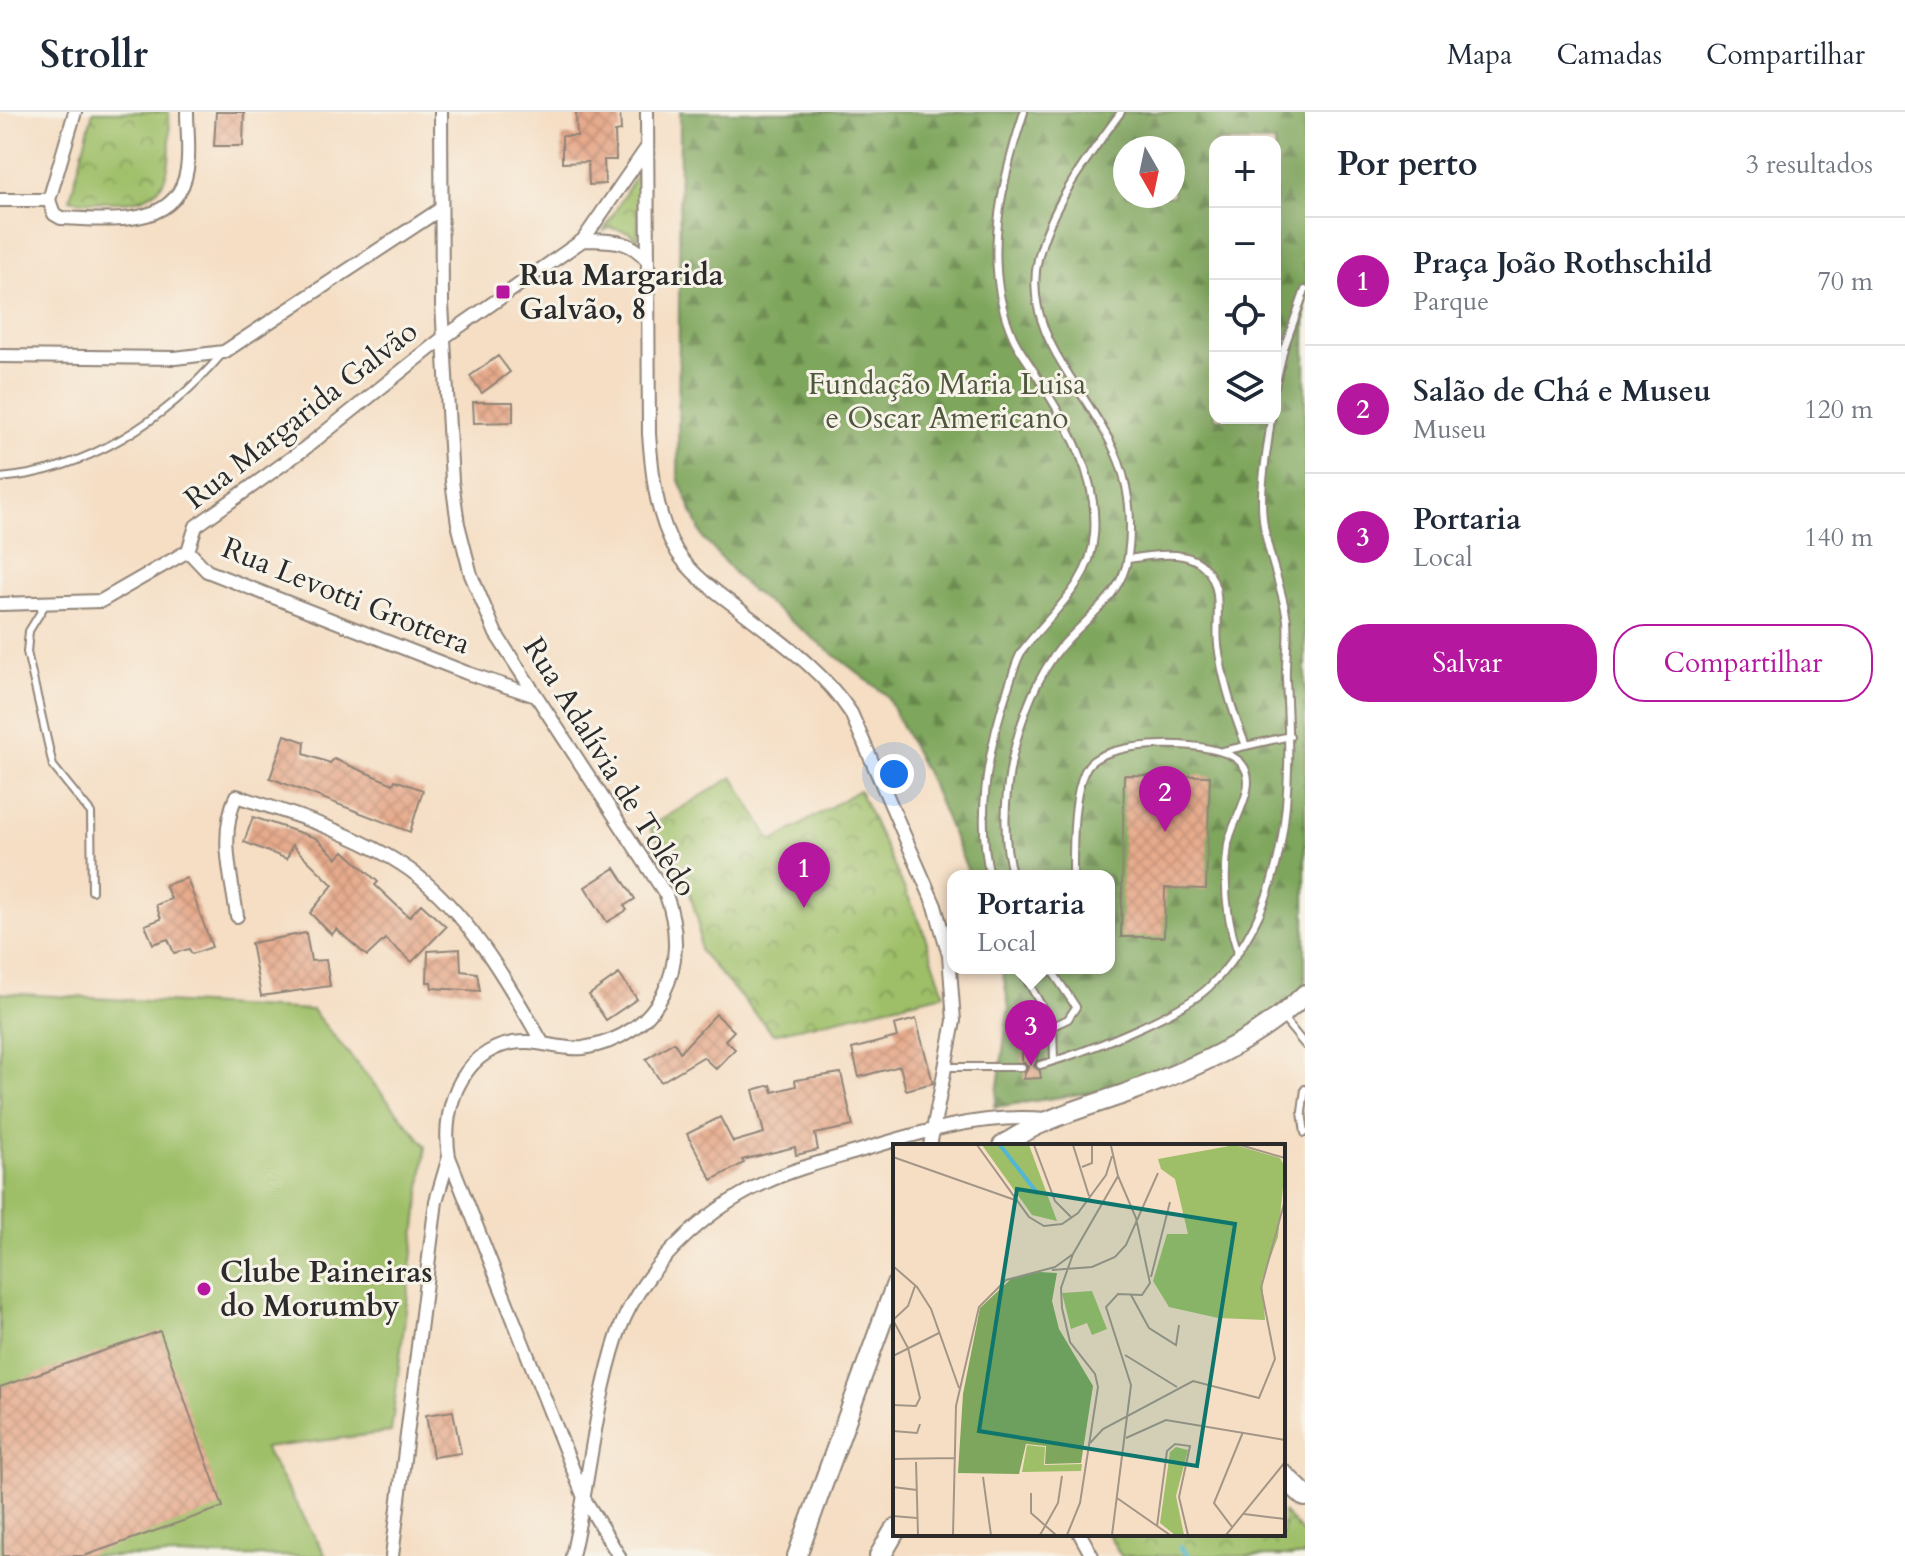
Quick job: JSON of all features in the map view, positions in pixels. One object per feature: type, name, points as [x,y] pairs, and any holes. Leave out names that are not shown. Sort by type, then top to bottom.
[{"type":"main road","points":[[1005,1144],[1048,1119],[1152,1084],[1282,1017],[1305,994]]},
{"type":"main road","points":[[797,1556],[893,1292]]},
{"type":"main road","points":[[880,1556],[893,1533]]},
{"type":"street","points":[[75,112],[49,200],[54,214],[61,218],[132,220],[157,211],[178,192],[184,179],[187,112]]},
{"type":"street","name":"Rua Adalívia de Tolêdo","points":[[441,112],[439,210],[452,481],[471,575],[496,634],[666,895],[674,917],[677,952],[669,984],[655,1007],[618,1037],[580,1048],[511,1045],[481,1057],[454,1089],[447,1111],[445,1133],[449,1157],[585,1500],[619,1556]]},
{"type":"street","points":[[647,112],[649,434],[652,478],[666,525],[678,553],[711,588],[813,666],[836,689],[851,713],[935,906],[947,948]]},
{"type":"street","name":"Rua Margarida Galvão","points":[[0,604],[101,601],[188,551],[196,526],[304,449],[443,338],[583,240],[647,146]]},
{"type":"street","points":[[0,200],[49,200]]},
{"type":"street","points":[[0,356],[175,358],[224,352],[439,210]]},
{"type":"street","points":[[583,240],[625,243],[637,248],[647,260]]},
{"type":"street","name":"Rua Levotti Grottera","points":[[188,551],[207,571],[467,673],[536,696]]},
{"type":"street","points":[[237,916],[225,838],[227,816],[236,796],[338,833],[409,870],[432,889],[468,929],[512,988],[543,1044]]},
{"type":"street","points":[[930,1144],[947,1067],[954,1007],[951,974]]},
{"type":"street","points":[[572,1556],[585,1500],[598,1416],[618,1333],[640,1290],[671,1251],[727,1204],[763,1183],[934,1130],[1018,1117],[1048,1119]]},
{"type":"street","points":[[392,1556],[436,1201],[449,1157]]},
{"type":"street","points":[[1081,1536],[1092,1556]]},
{"type":"lane","points":[[989,870],[983,811],[989,763],[1004,701],[1020,654],[1085,576],[1094,537],[1094,497],[1080,448],[1013,337],[995,281],[1002,197],[1009,158],[1024,112]]},
{"type":"lane","points":[[1012,870],[1004,829],[1008,785],[1031,702],[1042,674],[1061,646],[1118,586],[1128,559],[1130,520],[1123,476],[1100,423],[1056,356],[1038,313],[1035,279],[1039,257],[1059,204],[1121,112]]},
{"type":"lane","points":[[1281,361],[1305,290]]},
{"type":"lane","points":[[0,478],[61,467],[93,456],[201,379],[224,352]]},
{"type":"lane","points":[[1040,1065],[1149,1023],[1207,989],[1238,953],[1281,856],[1290,736],[1287,620],[1264,531],[1261,478],[1270,424]]},
{"type":"lane","points":[[1128,559],[1173,552],[1193,557],[1210,574],[1216,590],[1218,645],[1227,692],[1246,746]]},
{"type":"lane","points":[[45,605],[29,631],[27,652],[53,766],[91,813],[92,891]]},
{"type":"lane","points":[[1073,870],[1081,782],[1093,760],[1110,750],[1163,745],[1222,751],[1290,736]]},
{"type":"lane","points":[[1222,751],[1239,760],[1249,778],[1248,789],[1232,822],[1226,868],[1228,925],[1238,953]]},
{"type":"lane","points":[[1023,974],[1053,1026],[1054,1061]]},
{"type":"lane","points":[[1053,1026],[1068,1019],[1076,1007],[1054,974]]},
{"type":"lane","points":[[1282,1017],[1305,1045]]},
{"type":"lane","points":[[947,1067],[1022,1067]]},
{"type":"lane","points":[[1305,1089],[1302,1112],[1305,1133]]},
{"type":"green space","points":[[93,112],[169,112],[170,146],[166,175],[150,195],[115,202],[70,199]]},
{"type":"green space","name":"Fundação Maria Luisa e Oscar Americano","points":[[680,112],[1305,112],[1305,987],[1252,1032],[1171,1068],[1100,1091],[995,1107],[1009,1008],[1003,974],[1115,974],[1115,870],[967,870],[931,783],[886,695],[747,587],[703,538],[678,478]]},
{"type":"green space","points":[[639,170],[638,242],[629,232],[609,228],[603,232]]},
{"type":"green space","points":[[733,777],[772,842],[859,790],[922,927],[944,994],[773,1034],[700,951],[698,921],[689,890],[649,827]]},
{"type":"green space","name":"Clube Paineiras do Morumby","points":[[0,993],[312,1010],[426,1146],[391,1432],[264,1448],[326,1556],[0,1556]]},
{"type":"green space","points":[[1285,1514],[1305,1535],[1305,1556],[1121,1556],[1109,1536],[1285,1536]]},
{"type":"building","points":[[216,112],[244,112],[243,146],[214,146]]},
{"type":"building","points":[[576,112],[620,112],[621,131],[615,132],[616,160],[604,160],[605,184],[589,185],[588,162],[562,163],[562,136],[577,136]]},
{"type":"building","points":[[498,356],[510,372],[482,393],[470,376]]},
{"type":"building","points":[[473,402],[513,402],[513,422],[474,423]]},
{"type":"building","points":[[285,735],[305,742],[304,754],[330,763],[334,759],[393,784],[395,780],[423,790],[410,832],[270,778]]},
{"type":"building","points":[[1124,775],[1210,776],[1206,889],[1165,888],[1164,937],[1121,937]]},
{"type":"building","points":[[253,817],[316,838],[337,858],[344,851],[378,882],[375,885],[409,917],[421,904],[446,927],[412,962],[385,939],[367,956],[336,929],[332,935],[310,913],[333,885],[292,845],[287,859],[244,842]]},
{"type":"building","points":[[615,868],[635,899],[624,906],[627,910],[607,922],[585,887]]},
{"type":"building","points":[[187,878],[212,947],[192,954],[189,949],[174,953],[168,939],[153,944],[145,925],[161,919],[156,905],[171,899],[165,885]]},
{"type":"building","points":[[306,933],[311,961],[326,960],[330,986],[261,996],[251,943]]},
{"type":"building","points":[[460,949],[461,971],[477,973],[480,991],[432,988],[431,982],[427,982],[428,951]]},
{"type":"building","points":[[619,974],[637,999],[606,1020],[589,995]]},
{"type":"building","points":[[716,1014],[734,1031],[725,1040],[735,1049],[716,1069],[703,1057],[661,1082],[646,1059],[674,1042],[680,1052]]},
{"type":"building","points":[[916,1019],[933,1083],[906,1090],[900,1066],[859,1077],[852,1049],[897,1037],[894,1025]]},
{"type":"building","points":[[1040,1052],[1034,1066],[1040,1071],[1041,1078],[1023,1079],[1028,1066],[1022,1061],[1022,1053]]},
{"type":"building","points":[[841,1073],[853,1126],[815,1134],[818,1150],[796,1155],[795,1147],[742,1160],[744,1163],[712,1180],[687,1134],[720,1117],[733,1142],[764,1133],[753,1090],[771,1085],[773,1092],[796,1086],[795,1080]]},
{"type":"building","points":[[160,1331],[223,1507],[84,1556],[3,1556],[0,1387]]},
{"type":"building","points":[[453,1411],[461,1453],[433,1457],[426,1415]]},
{"type":"waterway","points":[[1180,1547],[1189,1556]]},
{"type":"place","name":"Rua Margarida Galvão, 8","points":[[503,292]]},
{"type":"place","name":"Salão de Chá e Museu","points":[[1165,832]]},
{"type":"place","name":"Praça João Rothschild","points":[[804,908]]},
{"type":"place","name":"Portaria","points":[[1031,1066]]},
{"type":"place","name":"Clube Paineiras do Morumby","points":[[204,1289]]}]
